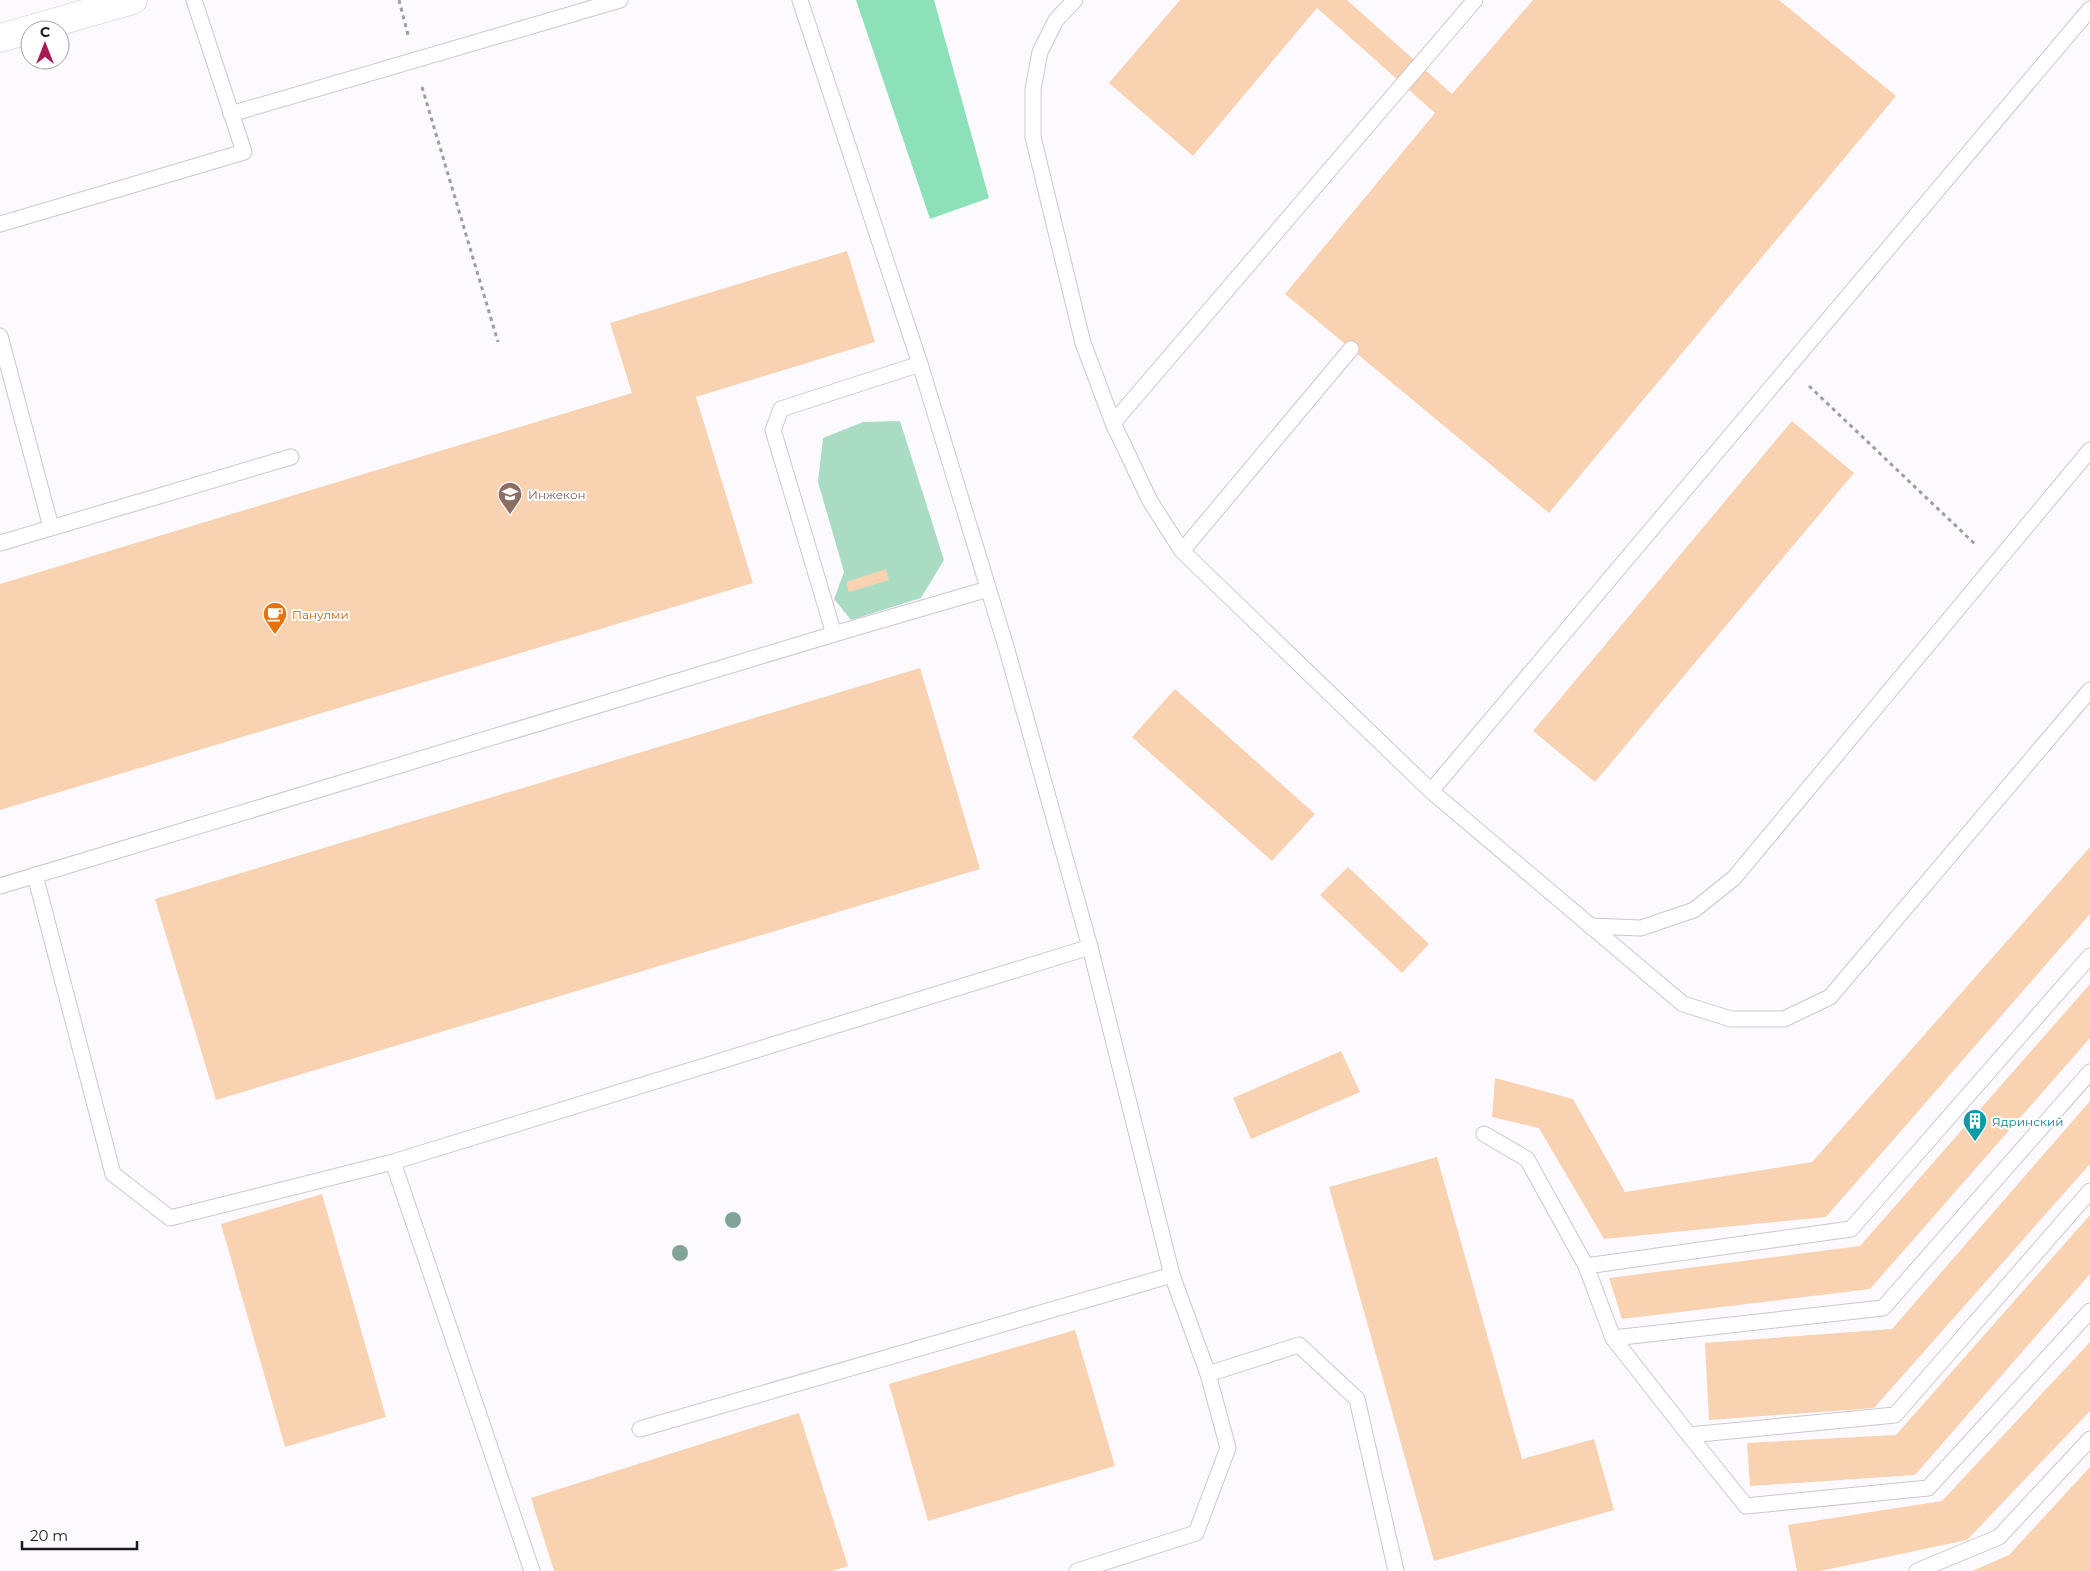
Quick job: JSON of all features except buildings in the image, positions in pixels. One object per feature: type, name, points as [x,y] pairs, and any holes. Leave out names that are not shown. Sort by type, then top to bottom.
[{"type":"main road","points":[[0,38],[133,0]]},
{"type":"lane","points":[[0,224],[244,152],[194,0]]},
{"type":"lane","points":[[231,114],[620,0]]},
{"type":"lane","points":[[800,0],[920,364],[988,589],[1090,947],[1172,1274],[1208,1374],[1228,1448],[1196,1533],[1077,1571]]},
{"type":"lane","points":[[1075,0],[1056,20],[1040,52],[1033,89],[1034,137],[1083,343],[1113,423],[1150,501],[1182,551],[1431,791],[1683,1004],[1731,1019],[1784,1019],[1830,997],[2090,690]]},
{"type":"lane","points":[[1113,423],[1475,0]]},
{"type":"lane","points":[[1431,791],[2090,9]]},
{"type":"lane","points":[[0,336],[51,527]]},
{"type":"lane","points":[[1182,551],[1351,349]]},
{"type":"lane","points":[[834,634],[773,430],[781,409],[920,364]]},
{"type":"lane","points":[[1590,926],[1641,928],[1694,910],[1734,878],[2090,450]]},
{"type":"lane","points":[[0,542],[291,457]]},
{"type":"lane","points":[[0,886],[988,589]]},
{"type":"lane","points":[[35,875],[113,1174],[170,1218],[393,1162],[1090,947]]},
{"type":"lane","points":[[1586,1266],[1851,1229],[2090,956]]},
{"type":"lane","points":[[1613,1338],[1883,1308],[2090,1072]]},
{"type":"lane","points":[[1484,1134],[1527,1159],[1586,1266],[1613,1338],[1746,1506],[1928,1488],[2090,1311]]},
{"type":"lane","points":[[393,1162],[532,1571]]},
{"type":"lane","points":[[1689,1435],[1895,1415],[2090,1191]]},
{"type":"lane","points":[[640,1430],[1172,1274]]},
{"type":"lane","points":[[1208,1374],[1299,1345],[1358,1399],[1396,1571]]},
{"type":"lane","points":[[1917,1571],[1999,1537],[2090,1439]]},
{"type":"path","points":[[399,0],[414,60],[498,342]]},
{"type":"path","points":[[1789,367],[1996,564]]},
{"type":"green space","points":[[856,0],[934,0],[989,198],[930,219]]},
{"type":"green space","points":[[900,421],[944,560],[921,598],[851,620],[834,599],[844,572],[818,482],[823,438],[863,422]]},
{"type":"place","name":"Инжекон","points":[[510,515]]},
{"type":"place","name":"Панулми","points":[[275,635]]},
{"type":"place","name":"Ядринский","points":[[1975,1142]]}]
